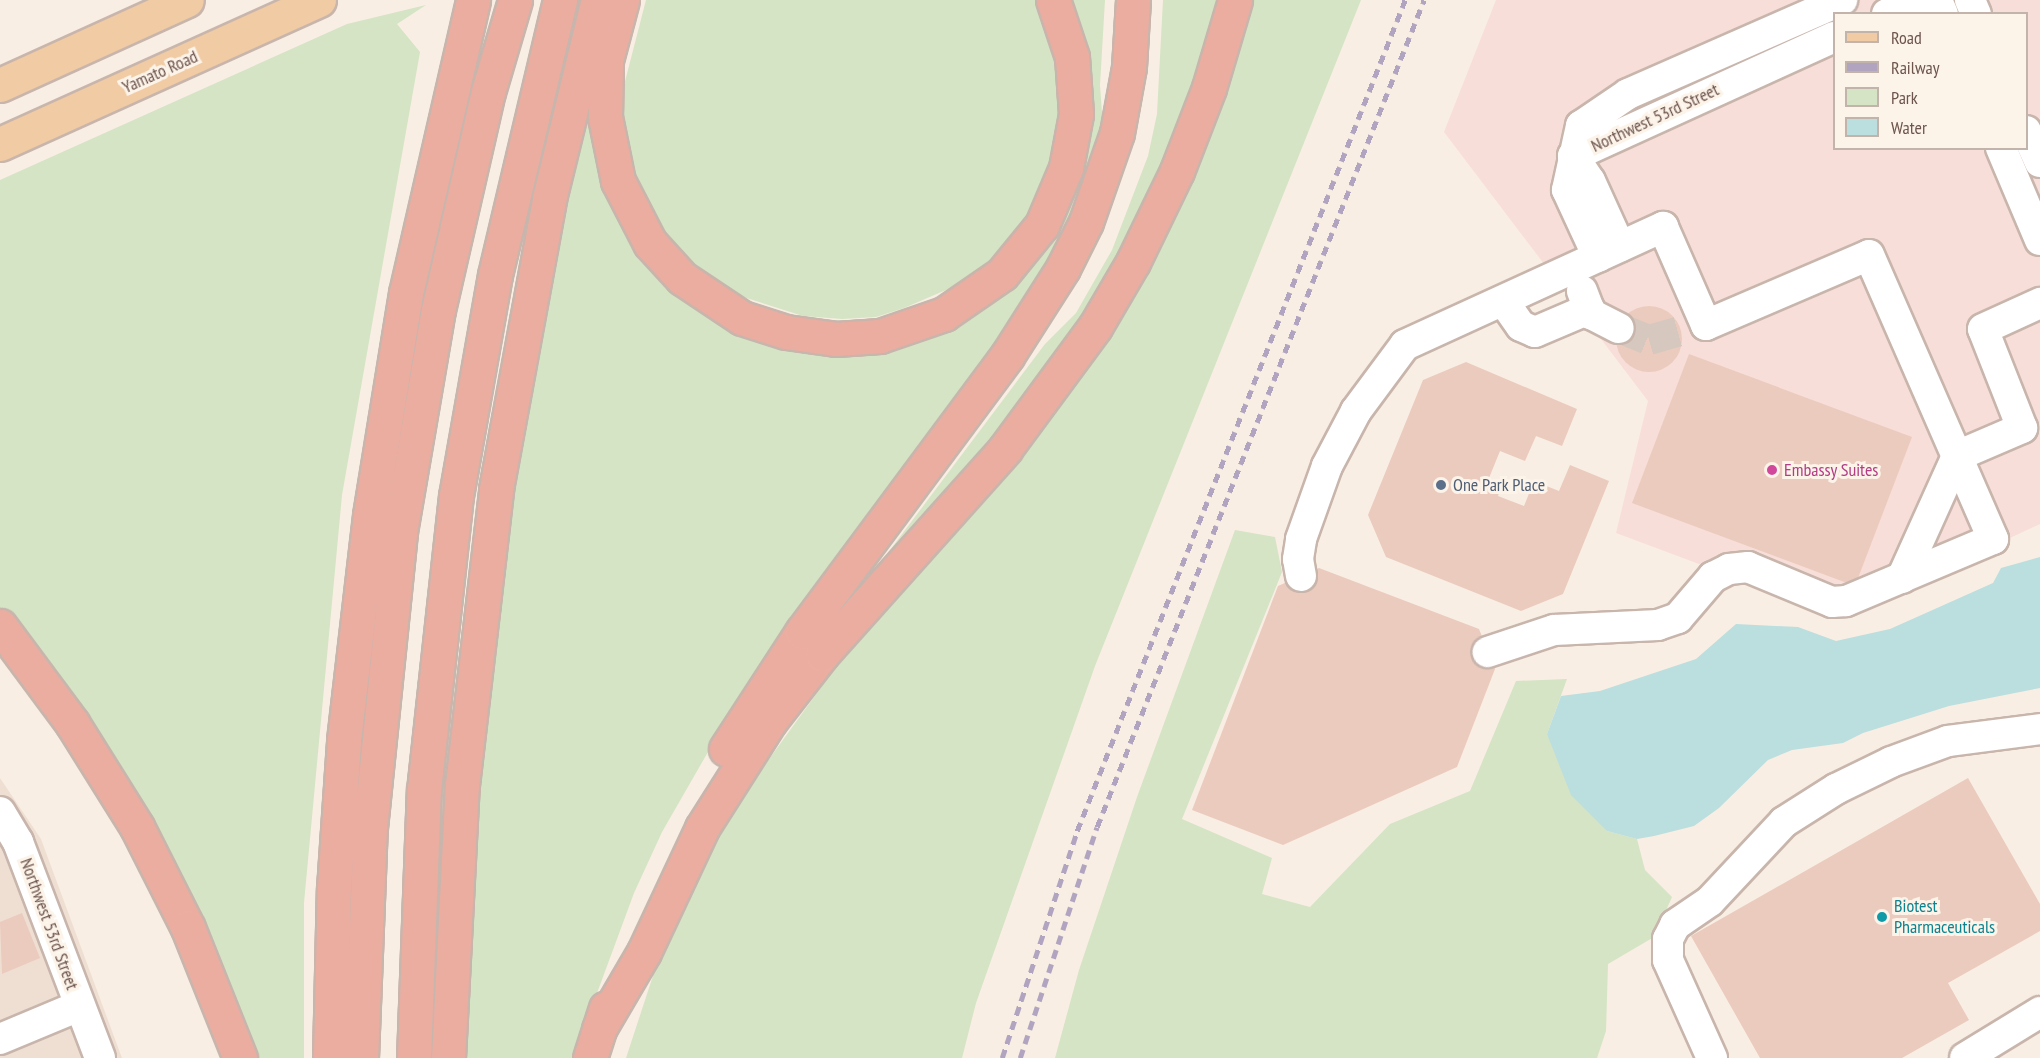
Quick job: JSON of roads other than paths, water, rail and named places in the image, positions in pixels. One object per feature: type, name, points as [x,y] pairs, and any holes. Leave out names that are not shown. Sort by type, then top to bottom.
[{"type":"highway","points":[[361,1058],[370,828],[400,532],[440,299],[488,92],[515,0]]},
{"type":"highway","points":[[414,1058],[424,790],[456,496],[495,275],[560,0]]},
{"type":"highway","points":[[448,1058],[462,785],[493,510],[549,199],[598,0]]},
{"type":"highway","points":[[622,0],[606,60],[605,117],[618,181],[650,243],[682,278],[742,318],[786,332],[836,339],[880,336],[944,314],[1002,274],[1042,225],[1066,168],[1076,114],[1072,57],[1053,0]]},
{"type":"highway","points":[[595,1043],[652,891],[721,757],[759,694],[1007,356],[1076,244],[1117,133],[1129,67],[1133,0]]},
{"type":"highway","points":[[595,1043],[644,952],[702,828],[770,721],[822,654],[1011,442],[1095,327],[1133,262],[1178,171],[1209,88],[1235,0]]},
{"type":"highway","points":[[330,1058],[339,816],[362,576],[406,293],[470,6]]},
{"type":"highway","points":[[0,626],[72,723],[137,827],[192,936],[240,1058]]},
{"type":"main road","points":[[0,85],[187,0]]},
{"type":"main road","name":"Yamato Road","points":[[0,144],[319,0]]},
{"type":"street","name":"Northwest 53rd Street","points":[[1573,156],[1581,126],[1628,94],[1842,0]]},
{"type":"street","points":[[1891,12],[1918,0]]},
{"type":"street","name":"Northwest 53rd Street","points":[[1573,156],[1833,37]]},
{"type":"street","points":[[2028,135],[2040,162]]},
{"type":"street","points":[[2002,150],[2040,240]]},
{"type":"street","points":[[1573,156],[1590,181],[1597,258],[1589,309]]},
{"type":"street","points":[[1301,576],[1298,559],[1300,539],[1327,466],[1386,367],[1405,345],[1663,227],[1693,328],[1869,255],[1993,539],[1846,601],[1832,602],[1748,567],[1729,569],[1713,577],[1678,618],[1649,626],[1554,630],[1488,652]]},
{"type":"street","points":[[1503,302],[1521,326],[1535,332],[1589,309]]},
{"type":"street","points":[[1902,578],[1957,456],[2022,428],[1983,329],[2040,303]]},
{"type":"street","points":[[1589,309],[1618,328]]},
{"type":"street","points":[[1712,1058],[1668,960],[1668,939],[1675,925],[1710,901],[1784,822],[1836,789],[1891,762],[1948,741],[2040,729]]},
{"type":"street","name":"Northwest 53rd Street","points":[[0,812],[18,842],[100,1058]]},
{"type":"street","points":[[0,1040],[79,1006]]},
{"type":"street","points":[[1965,1058],[2040,1012]]},
{"type":"water","points":[[2040,557],[2040,688],[1949,706],[1863,733],[1843,743],[1792,750],[1768,760],[1719,808],[1694,826],[1654,836],[1637,839],[1607,831],[1571,795],[1547,734],[1561,696],[1600,691],[1696,659],[1736,624],[1798,627],[1836,641],[1890,629],[1993,583],[2001,568]]},
{"type":"tunnel","points":[[1619,328],[1649,340],[1680,331]]},
{"type":"railway","points":[[1002,1058],[1077,831],[1405,0]]},
{"type":"railway","points":[[1020,1058],[1097,827],[1424,0]]},
{"type":"place","name":"Embassy Suites","points":[[1772,470]]},
{"type":"place","name":"One Park Place","points":[[1441,485]]},
{"type":"place","name":"Biotest Pharmaceuticals","points":[[1882,917]]}]
